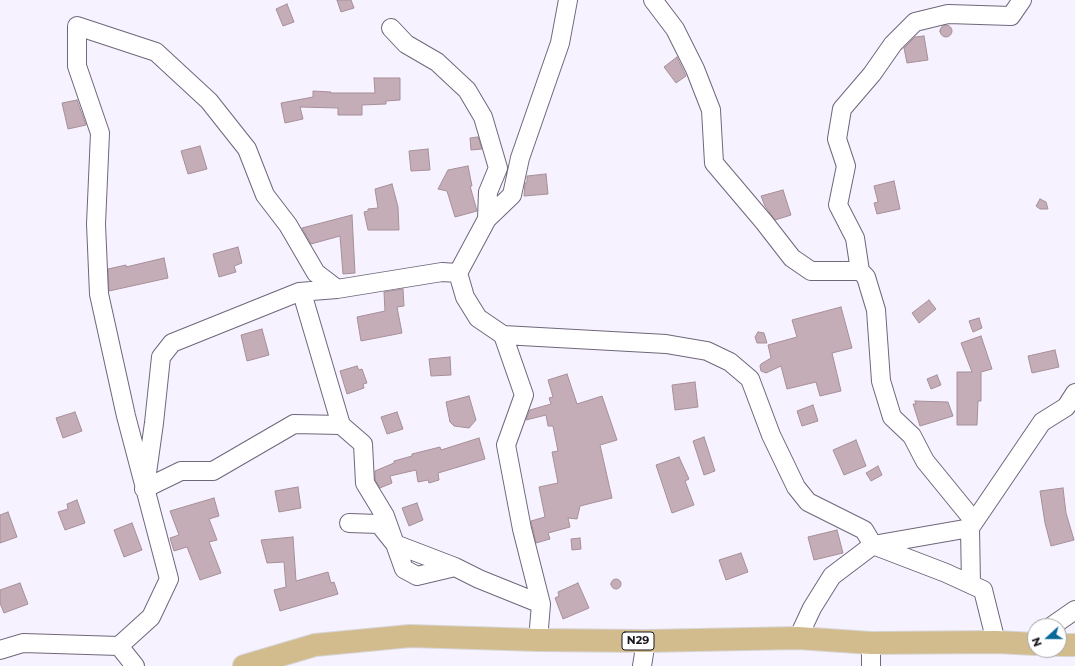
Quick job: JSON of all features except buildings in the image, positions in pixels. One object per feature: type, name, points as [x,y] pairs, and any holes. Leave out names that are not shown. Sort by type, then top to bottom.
[{"type":"main road","name":"N29","points":[[244,666],[315,645],[410,636],[538,640],[646,641],[798,638],[871,643],[1027,642]]},
{"type":"street","points":[[568,0],[560,43],[520,158],[512,195],[487,219],[458,273],[465,297],[478,318],[503,335],[666,344],[706,351],[730,362],[750,379],[771,435],[796,487],[808,502],[864,530],[873,545],[946,573],[983,590],[996,642]]},
{"type":"street","points":[[653,0],[675,29],[695,69],[711,110],[714,162],[792,258],[811,271],[860,271]]},
{"type":"street","points":[[972,525],[925,461],[912,436],[892,417],[881,381],[876,310],[866,277],[860,271],[855,238],[838,205],[846,166],[837,139],[842,109],[872,74],[893,44],[915,22],[948,14],[1011,16],[1022,0]]},
{"type":"street","points":[[0,650],[23,643],[119,646],[151,617],[169,579],[126,416],[99,294],[96,224],[100,133],[77,66],[77,26],[156,52],[209,101],[247,149],[265,195],[288,225],[316,274],[337,289]]},
{"type":"street","points":[[391,28],[406,44],[437,62],[467,90],[483,117],[498,168],[488,192],[487,219]]},
{"type":"street","points":[[144,488],[154,423],[161,357],[172,343],[299,292],[302,293],[337,289],[442,272],[458,273]]},
{"type":"street","points":[[302,293],[341,425],[364,444],[365,483],[385,516],[404,568],[417,576],[455,567],[479,579],[541,604]]},
{"type":"street","points":[[503,335],[524,395],[506,445],[522,529],[541,604],[538,640]]},
{"type":"street","points":[[971,584],[972,525],[1042,422],[1066,408],[1075,392]]},
{"type":"street","points":[[144,488],[181,471],[213,471],[294,424],[341,425]]},
{"type":"street","points":[[349,523],[379,524],[396,544]]},
{"type":"street","points":[[798,638],[812,608],[832,576],[873,545],[972,525]]},
{"type":"street","points":[[1064,618],[1075,610]]},
{"type":"street","points":[[642,666],[646,641]]},
{"type":"street","points":[[871,643],[871,666]]},
{"type":"street","points":[[119,646],[135,666]]}]
